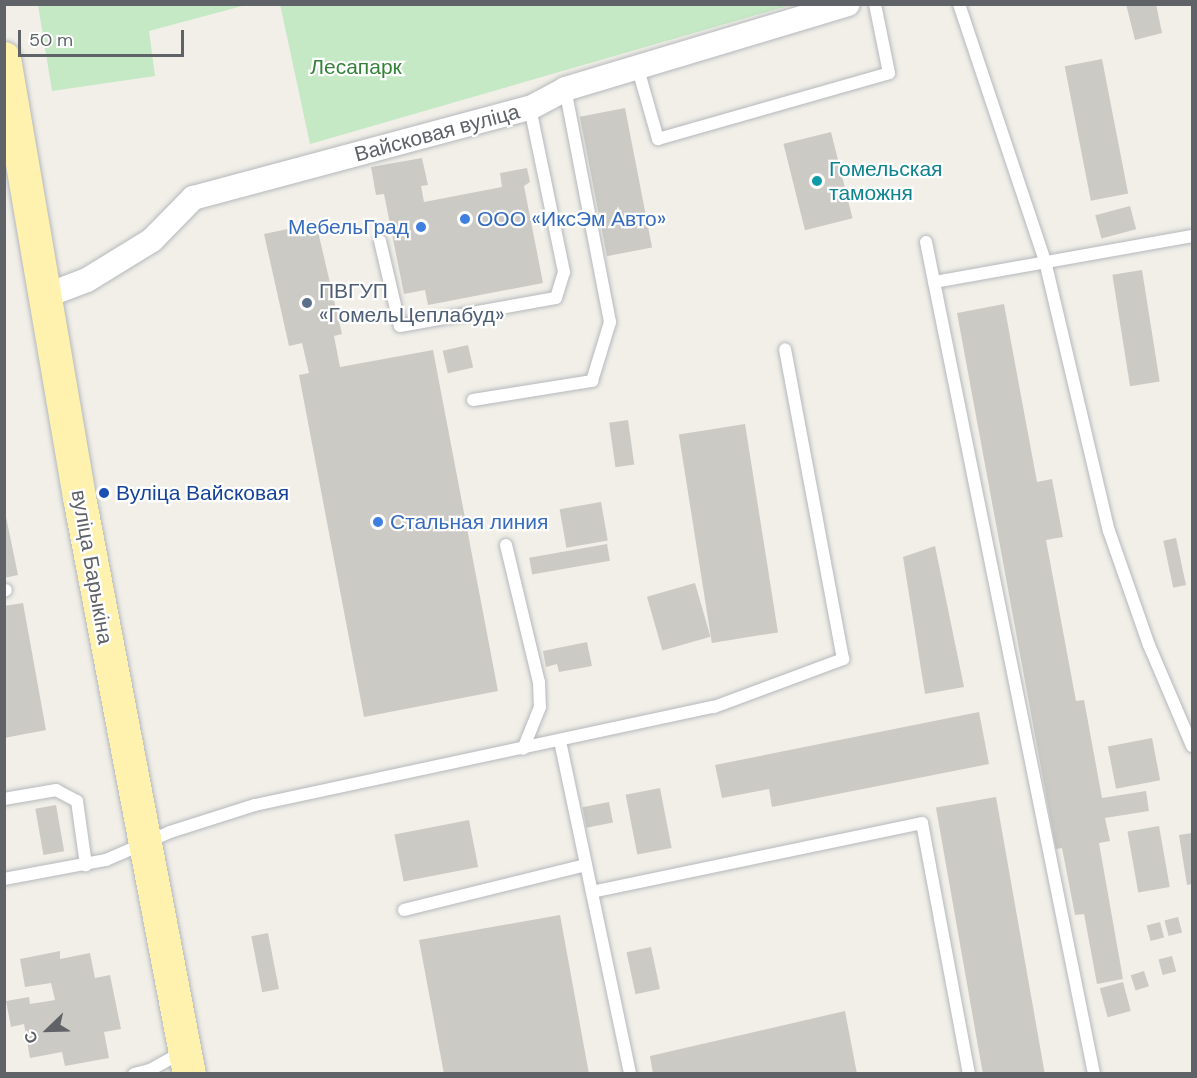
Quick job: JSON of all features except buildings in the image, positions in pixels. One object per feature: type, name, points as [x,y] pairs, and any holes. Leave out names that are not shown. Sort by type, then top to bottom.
[{"type":"main road","name":"вуліца Барыкіна","points":[[4,58],[144,843],[187,1063]]},
{"type":"street","name":"Вайсковая вуліца","points":[[45,296],[87,280],[152,240],[193,198],[530,108],[565,89],[638,69],[848,4]]},
{"type":"lane","points":[[638,69],[658,139],[889,73],[875,4]]},
{"type":"lane","points":[[959,4],[1045,261],[1109,531],[1149,645],[1192,746]]},
{"type":"lane","points":[[473,400],[592,381],[610,322],[565,89]]},
{"type":"lane","points":[[380,241],[400,327],[556,298],[564,272],[530,108]]},
{"type":"lane","points":[[934,282],[1192,236]]},
{"type":"lane","points":[[926,242],[1094,1074]]},
{"type":"lane","points":[[4,879],[86,865],[255,805],[714,707],[843,659],[785,349]]},
{"type":"lane","points":[[506,544],[539,682],[540,707],[523,748]]},
{"type":"lane","points":[[560,741],[630,1074]]},
{"type":"lane","points":[[4,799],[56,790],[77,801],[86,865]]},
{"type":"lane","points":[[592,892],[922,823],[969,1074]]},
{"type":"lane","points":[[404,910],[586,865]]},
{"type":"lane","points":[[134,1074],[187,1063]]},
{"type":"green space","points":[[38,4],[246,5],[149,31],[155,76],[52,91]]},
{"type":"green space","name":"Лесапарк","points":[[280,4],[791,4],[791,5],[310,144]]},
{"type":"place","name":"Гомельская таможня","points":[[817,181]]},
{"type":"place","name":"ООО «ИксЭм Авто»","points":[[465,219]]},
{"type":"place","name":"МебельГрад","points":[[421,227]]},
{"type":"place","name":"ПВГУП «ГомельЦеплабуд»","points":[[307,303]]},
{"type":"place","name":"Вуліца Вайсковая","points":[[104,493]]},
{"type":"place","name":"Стальная линия","points":[[378,522]]}]
